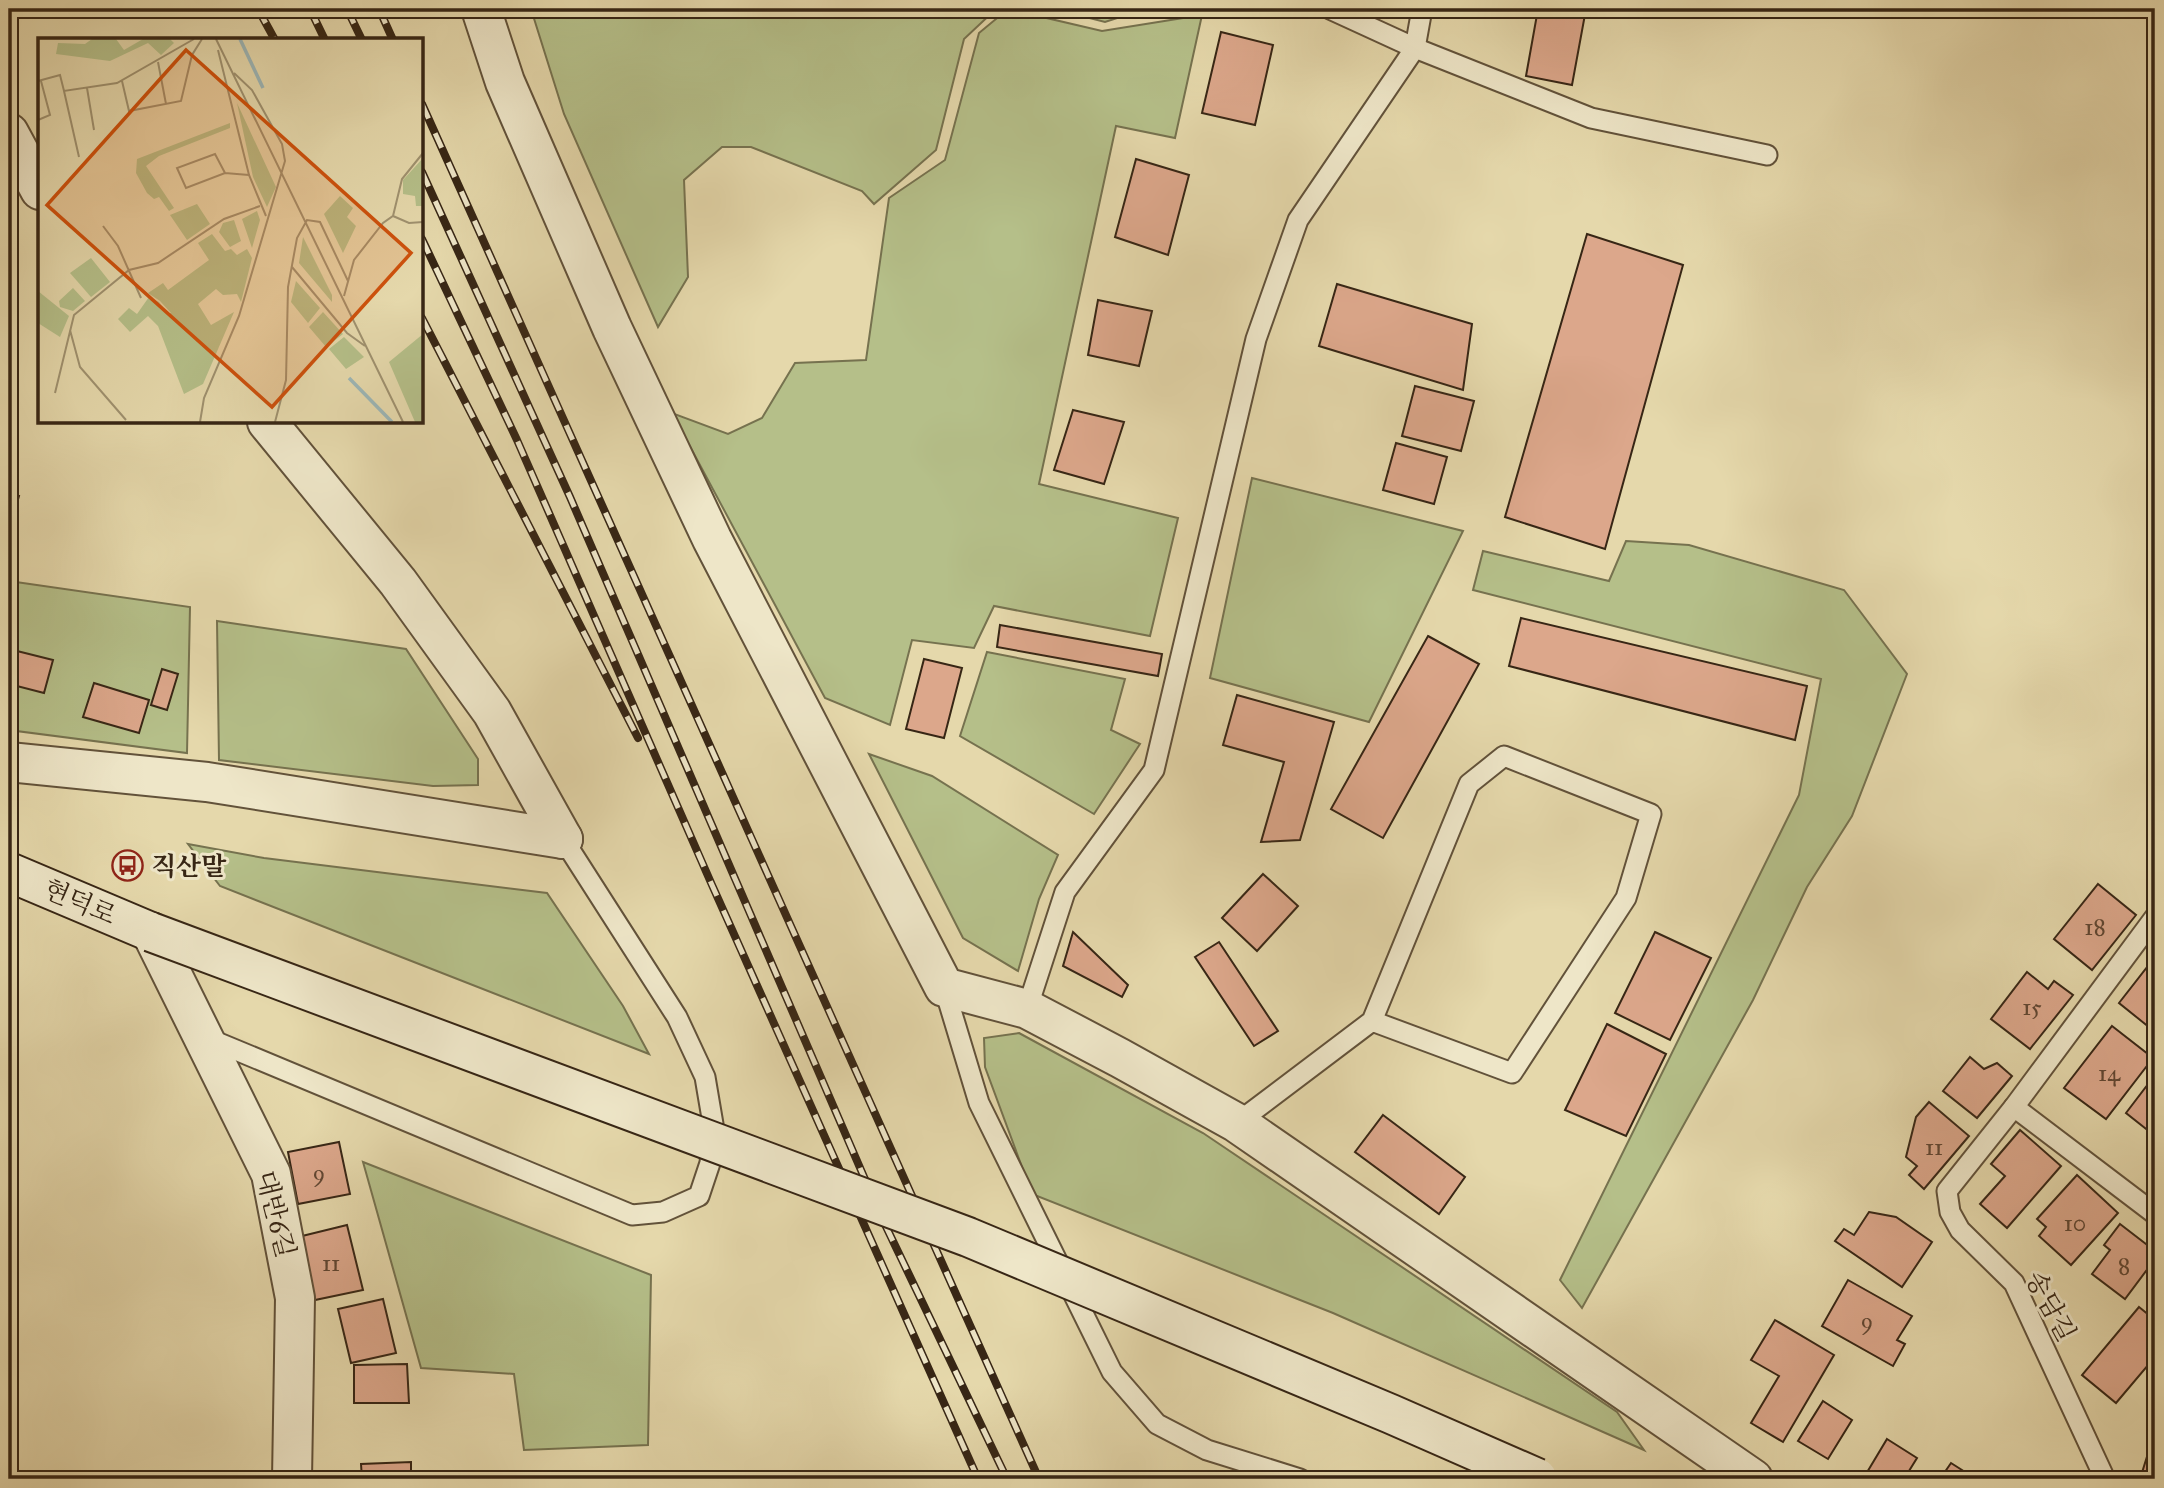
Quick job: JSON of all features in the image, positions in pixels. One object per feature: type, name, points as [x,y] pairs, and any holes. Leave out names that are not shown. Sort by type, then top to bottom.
[{"type":"street","points":[[481,9],[510,95],[612,328],[712,539],[944,987],[1027,1009],[1237,1124],[1753,1479]]},
{"type":"street","points":[[9,133],[38,186]]},
{"type":"street","points":[[269,424],[398,582],[492,712],[563,839]]},
{"type":"street","points":[[9,762],[207,782],[563,839]]},
{"type":"street","name":"현덕로","points":[[9,872],[151,932],[968,1237],[1539,1479]]},
{"type":"street","name":"대반6길","points":[[151,932],[271,1174],[295,1297],[292,1479]]},
{"type":"lane","points":[[1331,9],[1415,48],[1591,118],[1767,155]]},
{"type":"lane","points":[[1027,1009],[1065,892],[1154,770],[1256,339],[1298,219],[1415,48],[1422,9]]},
{"type":"lane","points":[[1237,1124],[1372,1021],[1469,784],[1504,757],[1651,814],[1626,898],[1512,1073],[1372,1021]]},
{"type":"lane","points":[[201,1035],[632,1215],[663,1212],[699,1196],[710,1163],[713,1124],[705,1077],[677,1017],[563,839]]},
{"type":"lane","name":"송담길","points":[[2105,1479],[2014,1283],[1960,1230],[1950,1212],[1947,1191],[2014,1107],[2155,917]]},
{"type":"lane","points":[[944,987],[979,1103],[1112,1372],[1157,1424],[1207,1450],[1300,1479]]},
{"type":"lane","points":[[2014,1107],[2155,1214]]},
{"type":"green space","points":[[531,9],[996,9],[964,39],[936,150],[874,204],[862,191],[751,147],[722,147],[684,180],[688,277],[658,327],[564,114]]},
{"type":"green space","points":[[1008,9],[1102,31],[1202,15],[1175,138],[1116,126],[1039,484],[1178,518],[1150,636],[994,606],[974,648],[912,640],[890,725],[825,698],[672,413],[728,434],[762,418],[795,363],[866,360],[889,198],[945,160],[979,33]]},
{"type":"green space","points":[[1054,9],[1145,9],[1105,22]]},
{"type":"green space","points":[[1252,478],[1463,531],[1369,722],[1210,678]]},
{"type":"green space","points":[[1626,541],[1689,545],[1844,590],[1907,674],[1852,816],[1807,887],[1753,1000],[1582,1308],[1560,1280],[1799,795],[1821,679],[1473,590],[1483,551],[1609,581]]},
{"type":"green space","points":[[9,581],[190,607],[187,753],[9,730]]},
{"type":"green space","points":[[217,621],[406,649],[478,759],[478,785],[433,786],[219,760]]},
{"type":"green space","points":[[987,652],[1125,679],[1111,730],[1140,744],[1094,814],[960,736]]},
{"type":"green space","points":[[869,754],[932,776],[1058,855],[1039,899],[1018,971],[963,938]]},
{"type":"green space","points":[[188,844],[264,858],[547,893],[623,1006],[649,1054],[220,886]]},
{"type":"green space","points":[[1019,1033],[1203,1133],[1617,1412],[1644,1450],[1333,1313],[1032,1194],[985,1067],[984,1038]]},
{"type":"green space","points":[[363,1162],[651,1275],[648,1445],[524,1450],[514,1374],[421,1368]]},
{"type":"building","points":[[1538,9],[1586,9],[1572,85],[1526,76]]},
{"type":"building","points":[[1221,32],[1273,45],[1255,125],[1202,113]]},
{"type":"building","points":[[1136,159],[1189,175],[1168,255],[1115,237]]},
{"type":"building","points":[[1587,234],[1683,265],[1605,549],[1505,517]]},
{"type":"building","points":[[1337,284],[1472,324],[1463,390],[1319,346]]},
{"type":"building","points":[[1098,300],[1152,311],[1139,366],[1088,355]]},
{"type":"building","points":[[1415,386],[1474,401],[1461,451],[1402,436]]},
{"type":"building","points":[[1073,410],[1124,422],[1104,484],[1054,470]]},
{"type":"building","points":[[1396,443],[1447,457],[1434,504],[1383,490]]},
{"type":"building","points":[[9,493],[19,496],[10,527],[9,527]]},
{"type":"building","points":[[1521,618],[1807,686],[1795,740],[1509,666]]},
{"type":"building","points":[[1000,625],[1162,654],[1158,676],[997,647]]},
{"type":"building","points":[[1428,636],[1479,664],[1383,838],[1331,809]]},
{"type":"building","points":[[9,649],[53,660],[44,693],[9,684]]},
{"type":"building","points":[[924,659],[962,668],[944,738],[906,729]]},
{"type":"building","points":[[162,669],[178,674],[167,710],[151,705]]},
{"type":"building","points":[[94,683],[149,700],[139,733],[83,717]]},
{"type":"building","points":[[1237,695],[1334,722],[1300,840],[1261,842],[1284,762],[1223,745]]},
{"type":"building","points":[[1263,874],[1298,906],[1257,951],[1222,918]]},
{"type":"building","points":[[2098,884],[2136,915],[2092,970],[2054,939]]},
{"type":"building","points":[[1073,932],[1128,985],[1122,997],[1063,966]]},
{"type":"building","points":[[1655,932],[1711,958],[1670,1040],[1615,1013]]},
{"type":"building","points":[[1219,942],[1278,1031],[1254,1046],[1195,957]]},
{"type":"building","points":[[2155,957],[2155,1032],[2119,1003]]},
{"type":"building","points":[[2027,972],[2048,989],[2054,981],[2073,995],[2030,1049],[1991,1019]]},
{"type":"building","points":[[1607,1024],[1666,1054],[1626,1136],[1565,1110]]},
{"type":"building","points":[[2112,1026],[2153,1058],[2106,1119],[2064,1088]]},
{"type":"building","points":[[1970,1057],[1984,1069],[1997,1063],[2012,1076],[1977,1118],[1943,1091]]},
{"type":"building","points":[[2155,1075],[2155,1136],[2126,1113]]},
{"type":"building","points":[[1929,1102],[1969,1136],[1924,1189],[1909,1175],[1917,1166],[1906,1157],[1916,1117]]},
{"type":"building","points":[[1383,1115],[1465,1177],[1439,1214],[1355,1152]]},
{"type":"building","points":[[2020,1130],[2061,1166],[2007,1228],[1980,1204],[2005,1176],[1991,1164]]},
{"type":"building","points":[[339,1142],[350,1194],[298,1204],[288,1152]]},
{"type":"building","points":[[2077,1175],[2118,1213],[2071,1265],[2039,1236],[2046,1227],[2037,1219]]},
{"type":"building","points":[[1869,1212],[1896,1217],[1932,1242],[1902,1287],[1835,1241],[1844,1229],[1854,1235]]},
{"type":"building","points":[[2120,1224],[2155,1251],[2155,1259],[2125,1299],[2092,1274],[2110,1250],[2104,1245]]},
{"type":"building","points":[[347,1225],[363,1290],[315,1300],[298,1237]]},
{"type":"building","points":[[1848,1280],[1912,1316],[1897,1340],[1905,1344],[1893,1366],[1822,1326]]},
{"type":"building","points":[[383,1299],[396,1353],[351,1363],[338,1309]]},
{"type":"building","points":[[2139,1307],[2155,1320],[2155,1357],[2116,1403],[2082,1375]]},
{"type":"building","points":[[1775,1320],[1834,1355],[1783,1442],[1751,1423],[1779,1376],[1751,1360]]},
{"type":"building","points":[[407,1364],[409,1403],[354,1403],[354,1365]]},
{"type":"building","points":[[1823,1401],[1852,1420],[1828,1459],[1798,1441]]},
{"type":"building","points":[[2155,1431],[2155,1479],[2140,1479]]},
{"type":"building","points":[[1887,1439],[1917,1458],[1904,1479],[1863,1479]]},
{"type":"building","points":[[411,1462],[411,1479],[362,1479],[361,1464]]},
{"type":"building","points":[[1951,1463],[1976,1479],[1940,1479]]},
{"type":"railway","points":[[258,9],[274,38]]},
{"type":"railway","points":[[310,9],[324,38]]},
{"type":"railway","points":[[347,9],[361,38]]},
{"type":"railway","points":[[379,9],[392,38]]},
{"type":"railway","points":[[424,108],[1039,1479]]},
{"type":"railway","points":[[424,176],[570,497],[880,1214],[1007,1479]]},
{"type":"railway","points":[[424,243],[517,440],[712,885],[978,1479]]},
{"type":"railway","points":[[424,322],[638,738]]},
{"type":"place","name":"직산말","points":[[128,866]]}]
